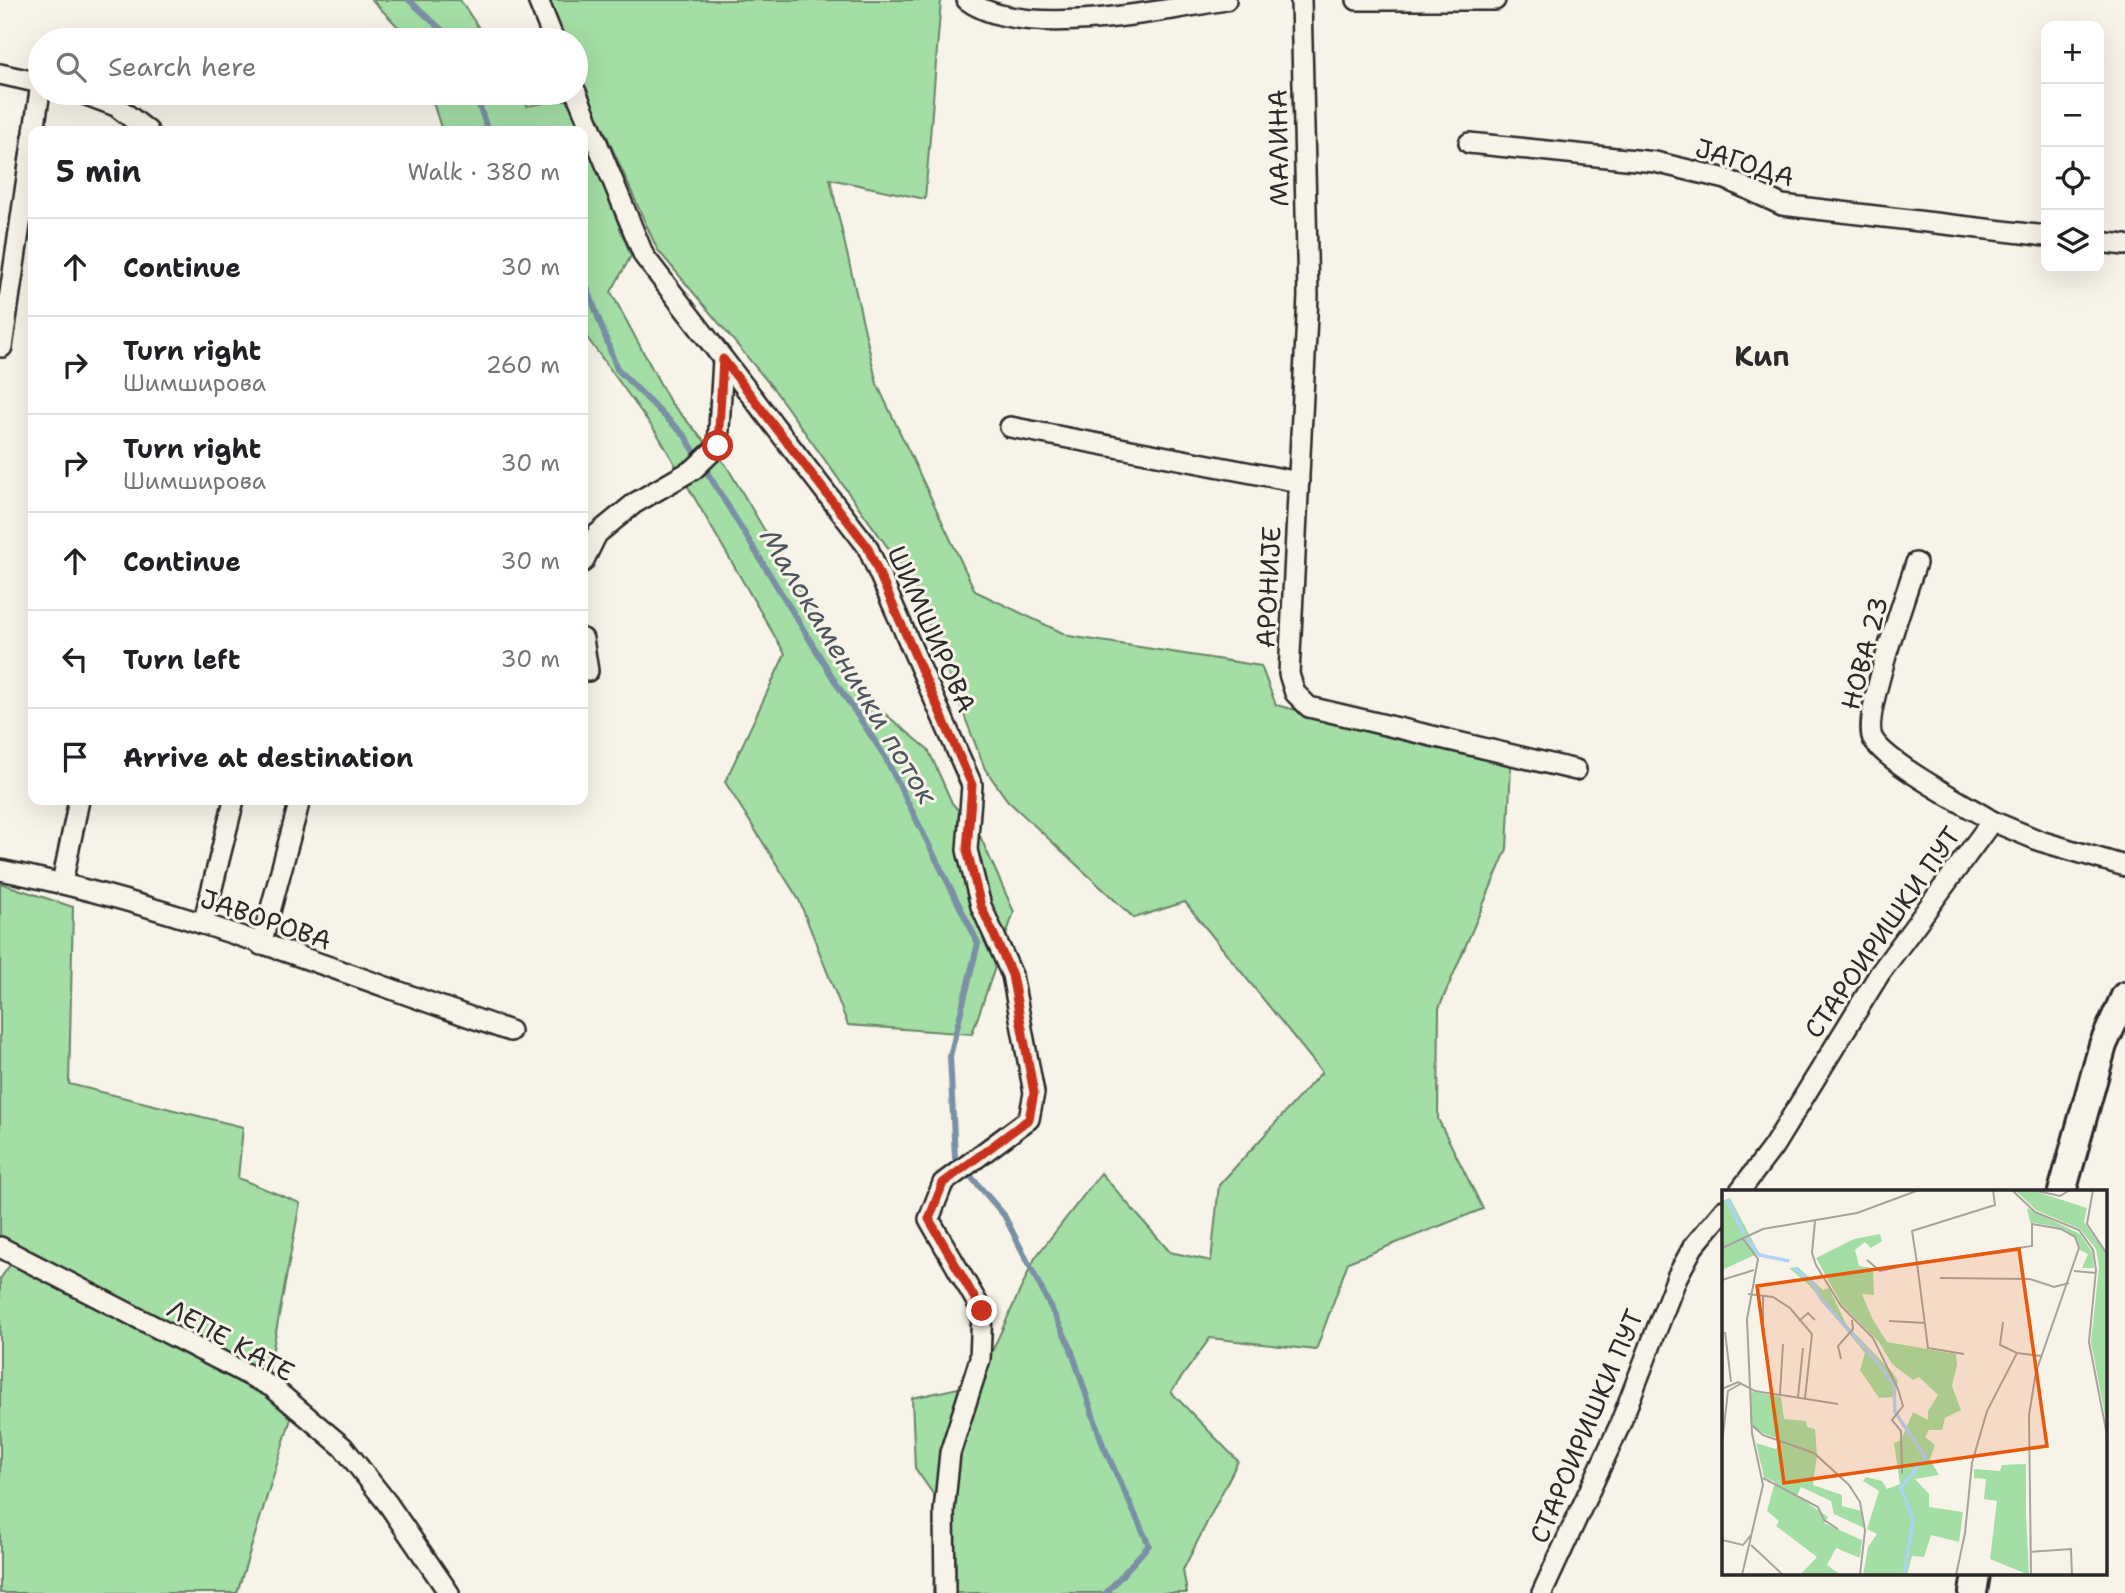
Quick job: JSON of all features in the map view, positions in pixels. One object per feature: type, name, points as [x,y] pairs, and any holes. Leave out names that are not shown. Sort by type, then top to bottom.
[{"type":"street","points":[[537,0],[549,28]]},
{"type":"street","points":[[967,0],[998,16],[1067,20],[1226,0]]},
{"type":"street","name":"МАЛИНА","points":[[1299,482],[1308,296],[1301,0]]},
{"type":"street","points":[[1357,0],[1495,0]]},
{"type":"street","points":[[0,74],[28,80]]},
{"type":"street","points":[[35,126],[38,105]]},
{"type":"street","points":[[113,105],[142,126]]},
{"type":"street","name":"ШИМШИРОВА","points":[[581,105],[644,256],[867,546],[972,785],[967,850],[981,906],[1012,975],[1034,1093],[1029,1119],[985,1155],[943,1183],[929,1219],[982,1311],[980,1359],[950,1453],[944,1511],[946,1593]]},
{"type":"street","name":"ЈАГОДА","points":[[1469,143],[1655,162],[1726,179],[1782,205],[2041,235]]},
{"type":"street","points":[[2,346],[28,171]]},
{"type":"street","points":[[2104,243],[2125,245]]},
{"type":"street","points":[[588,552],[597,534],[635,503],[694,469],[718,446],[723,359]]},
{"type":"street","points":[[1010,427],[1299,482]]},
{"type":"street","name":"АРОНИЈЕ","points":[[1299,482],[1289,674],[1299,698],[1310,707],[1576,769]]},
{"type":"street","name":"НОВА 23","points":[[1916,563],[1878,684],[1871,737],[1886,753],[1992,821]]},
{"type":"street","points":[[62,883],[78,805]]},
{"type":"street","points":[[203,924],[233,805]]},
{"type":"street","points":[[261,945],[299,805]]},
{"type":"street","name":"СТАРОИРИШКИ ПУТ","points":[[1741,1190],[1773,1147],[1880,972],[1992,821],[2040,841],[2125,866]]},
{"type":"street","name":"ЈАВОРОВА","points":[[0,870],[62,883],[203,924],[510,1031]]},
{"type":"street","points":[[2063,1190],[2103,1045],[2125,996]]},
{"type":"street","name":"СТАРОИРИШКИ ПУТ","points":[[1542,1593],[1619,1427],[1677,1277],[1693,1247],[1722,1212]]},
{"type":"street","name":"ЛЕПЕ КАТЕ","points":[[0,1247],[272,1387],[343,1447],[388,1504],[449,1593]]},
{"type":"green space","points":[[372,0],[460,0],[479,28],[399,28]]},
{"type":"green space","points":[[549,0],[941,0],[925,199],[830,179],[877,384],[975,591],[1069,636],[1261,666],[1276,705],[1511,765],[1507,849],[1439,1008],[1438,1119],[1483,1209],[1348,1262],[1316,1350],[1210,1338],[1171,1392],[1238,1461],[1183,1570],[1187,1593],[933,1593],[938,1501],[915,1468],[912,1398],[977,1384],[1035,1258],[1101,1173],[1170,1252],[1211,1261],[1219,1185],[1322,1072],[1185,902],[1134,918],[1008,801],[985,769],[912,581],[773,388],[657,249],[588,94],[588,28],[560,28]]},
{"type":"green space","points":[[434,105],[571,105],[580,126],[440,126]]},
{"type":"green space","points":[[588,147],[631,256],[611,292],[670,402],[726,465],[804,597],[873,704],[928,749],[952,803],[980,836],[1014,912],[972,1034],[848,1025],[799,900],[725,782],[785,654],[658,435],[588,339]]},
{"type":"green space","points":[[0,883],[73,907],[69,1084],[243,1127],[238,1178],[300,1203],[266,1386],[293,1412],[237,1593],[0,1593],[0,1279],[20,1251],[0,1239]]},
{"type":"waterway","name":"Малокаменички поток","points":[[409,0],[440,28]]},
{"type":"waterway","name":"Малокаменички поток","points":[[479,105],[486,126]]},
{"type":"waterway","name":"Малокаменички поток","points":[[588,290],[617,369],[685,436],[838,686],[884,755],[978,943],[950,1056],[955,1158],[1004,1215],[1038,1282],[1070,1346],[1103,1445],[1149,1545],[1106,1593]]},
{"type":"district","name":"Кип","points":[[1762,356]]},
{"type":"route","points":[[718,446],[723,359],[867,546],[972,785],[967,850],[981,906],[1012,975],[1034,1093],[1029,1119],[985,1155],[943,1183],[929,1219],[982,1311]]}]
